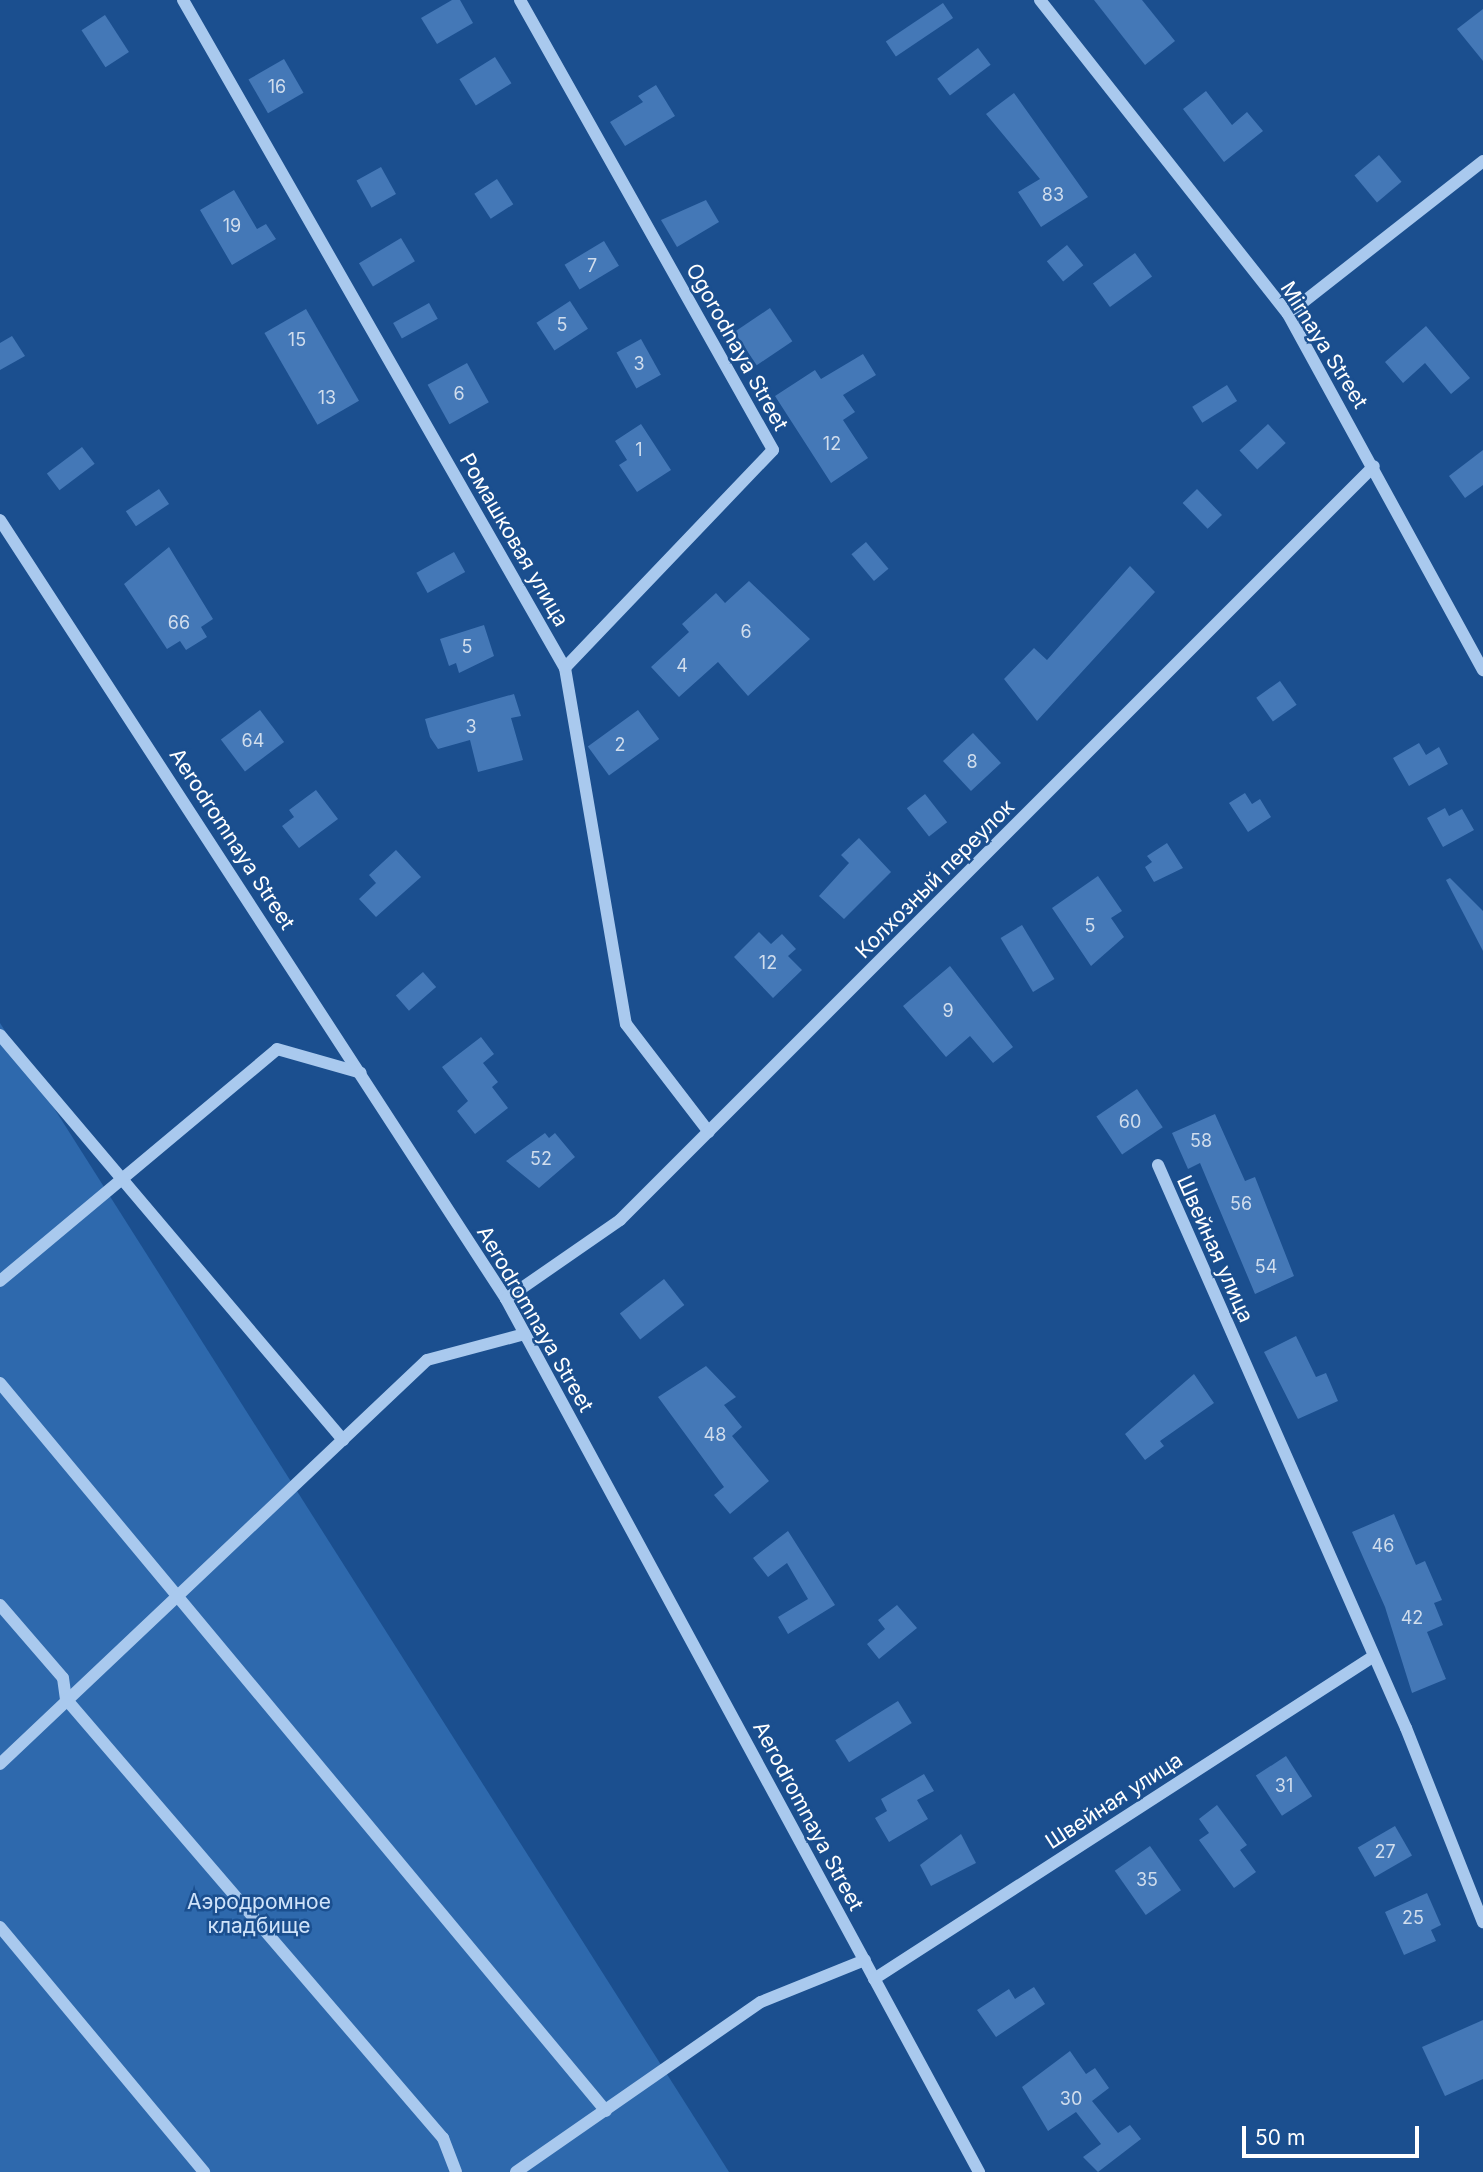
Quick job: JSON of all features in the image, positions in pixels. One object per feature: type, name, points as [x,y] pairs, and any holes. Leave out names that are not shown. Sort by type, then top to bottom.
[{"type":"street","name":"Ромашковая улица","points":[[183,0],[565,668],[626,1024],[709,1132]]},
{"type":"street","name":"Ogorodnaya Street","points":[[520,0],[773,450],[565,668]]},
{"type":"street","name":"Mirnaya Street","points":[[1040,0],[1288,314],[1374,466],[1483,670]]},
{"type":"street","points":[[1288,314],[1483,161]]},
{"type":"street","name":"Колхозный переулок","points":[[506,1299],[620,1220],[1374,466]]},
{"type":"street","name":"Aerodromnaya Street","points":[[0,520],[506,1299],[979,2172]]},
{"type":"street","points":[[0,1035],[343,1440]]},
{"type":"street","points":[[0,1282],[277,1049],[361,1073]]},
{"type":"street","name":"Швейная улица","points":[[1157,1165],[1374,1656],[1483,1922]]},
{"type":"street","points":[[0,1764],[427,1360],[525,1334]]},
{"type":"street","points":[[0,1383],[606,2111]]},
{"type":"street","points":[[0,1605],[63,1678],[66,1699],[443,2138],[456,2172]]},
{"type":"street","name":"Швейная улица","points":[[874,1979],[1374,1656]]},
{"type":"street","points":[[0,1927],[204,2172]]},
{"type":"street","points":[[516,2172],[761,2003],[864,1960]]},
{"type":"green space","name":"Аэродромное кладбище","points":[[0,1023],[729,2172],[0,2172]]},
{"type":"building","points":[[452,0],[460,0],[473,23],[437,44],[421,18]]},
{"type":"building","points":[[1094,0],[1142,0],[1175,41],[1145,65]]},
{"type":"building","points":[[943,3],[953,18],[896,57],[886,42]]},
{"type":"building","points":[[1483,9],[1483,61],[1457,29]]},
{"type":"building","points":[[105,15],[129,52],[105,67],[82,30]]},
{"type":"building","points":[[978,48],[991,65],[950,95],[937,79]]},
{"type":"building","points":[[495,57],[511,83],[476,106],[459,79]]},
{"type":"building","points":[[284,59],[304,93],[268,113],[248,80]]},
{"type":"building","points":[[656,85],[675,116],[625,146],[610,122],[643,102],[638,96]]},
{"type":"building","points":[[1206,91],[1232,125],[1247,112],[1263,131],[1224,162],[1183,109]]},
{"type":"building","points":[[1014,93],[1088,197],[1041,227],[1018,192],[1040,179],[986,114]]},
{"type":"building","points":[[1379,155],[1401,182],[1377,202],[1354,176]]},
{"type":"building","points":[[381,167],[396,194],[372,208],[357,181]]},
{"type":"building","points":[[497,179],[513,204],[491,219],[474,194]]},
{"type":"building","points":[[234,190],[257,229],[266,224],[276,239],[232,265],[200,210]]},
{"type":"building","points":[[706,200],[719,222],[677,247],[661,220]]},
{"type":"building","points":[[401,238],[415,261],[373,286],[359,263]]},
{"type":"building","points":[[604,241],[619,266],[580,290],[565,265]]},
{"type":"building","points":[[1067,245],[1083,265],[1063,282],[1047,261]]},
{"type":"building","points":[[1135,253],[1152,276],[1110,307],[1093,284]]},
{"type":"building","points":[[570,301],[588,329],[554,350],[536,323]]},
{"type":"building","points":[[429,303],[438,319],[402,339],[393,323]]},
{"type":"building","points":[[770,308],[792,341],[757,365],[734,332]]},
{"type":"building","points":[[306,309],[359,401],[317,425],[264,333]]},
{"type":"building","points":[[1426,326],[1470,378],[1451,394],[1425,363],[1403,383],[1385,362]]},
{"type":"building","points":[[12,336],[25,356],[0,370],[0,343]]},
{"type":"building","points":[[641,339],[661,375],[636,388],[617,353]]},
{"type":"building","points":[[863,354],[876,375],[843,395],[855,412],[843,420],[868,458],[831,483],[775,396],[815,370],[821,379]]},
{"type":"building","points":[[467,363],[489,402],[449,424],[428,385]]},
{"type":"building","points":[[1227,385],[1237,401],[1202,423],[1192,407]]},
{"type":"building","points":[[641,424],[671,470],[637,492],[619,465],[627,460],[615,441]]},
{"type":"building","points":[[1268,424],[1286,443],[1257,470],[1239,451]]},
{"type":"building","points":[[82,447],[95,464],[59,490],[47,473]]},
{"type":"building","points":[[1483,450],[1483,485],[1465,498],[1449,476]]},
{"type":"building","points":[[159,489],[169,504],[136,526],[126,511]]},
{"type":"building","points":[[1197,489],[1222,515],[1208,529],[1183,503]]},
{"type":"building","points":[[866,542],[888,569],[874,581],[851,554]]},
{"type":"building","points":[[169,547],[213,619],[201,627],[207,637],[186,650],[180,641],[167,649],[124,584]]},
{"type":"building","points":[[454,552],[465,572],[428,593],[416,573]]},
{"type":"building","points":[[1130,566],[1155,592],[1037,721],[1004,679],[1034,648],[1047,660]]},
{"type":"building","points":[[749,581],[810,639],[748,696],[718,662],[679,697],[651,667],[689,632],[682,624],[716,593],[725,603]]},
{"type":"building","points":[[484,625],[494,656],[459,673],[456,663],[449,666],[440,639]]},
{"type":"building","points":[[1280,681],[1297,705],[1273,721],[1256,698]]},
{"type":"building","points":[[514,694],[521,716],[511,718],[523,760],[478,772],[470,740],[438,749],[430,737],[425,719]]},
{"type":"building","points":[[260,710],[284,742],[245,771],[221,739]]},
{"type":"building","points":[[638,710],[659,739],[609,776],[588,746]]},
{"type":"building","points":[[973,733],[1001,763],[971,791],[943,761]]},
{"type":"building","points":[[1419,743],[1426,755],[1439,747],[1448,764],[1409,786],[1393,758]]},
{"type":"building","points":[[316,790],[338,819],[299,848],[282,826],[294,817],[289,810]]},
{"type":"building","points":[[1245,793],[1252,804],[1260,799],[1271,817],[1248,832],[1229,803]]},
{"type":"building","points":[[925,794],[947,822],[929,837],[907,808]]},
{"type":"building","points":[[1445,808],[1449,816],[1462,809],[1474,830],[1443,847],[1427,818]]},
{"type":"building","points":[[859,838],[891,872],[844,919],[819,896],[849,863],[841,855]]},
{"type":"building","points":[[1167,843],[1183,868],[1154,882],[1145,867],[1152,862],[1147,856]]},
{"type":"building","points":[[396,850],[421,877],[376,917],[359,899],[376,883],[369,875]]},
{"type":"building","points":[[1098,876],[1122,911],[1111,918],[1124,937],[1091,966],[1052,908]]},
{"type":"building","points":[[1450,878],[1483,911],[1483,951],[1446,880]]},
{"type":"building","points":[[1022,925],[1054,979],[1033,992],[1001,938]]},
{"type":"building","points":[[759,932],[771,944],[782,934],[796,949],[788,956],[802,970],[773,998],[734,957]]},
{"type":"building","points":[[950,966],[1013,1047],[993,1063],[970,1036],[946,1057],[903,1006]]},
{"type":"building","points":[[423,972],[436,987],[409,1011],[396,996]]},
{"type":"building","points":[[481,1037],[494,1054],[483,1063],[498,1082],[492,1087],[508,1108],[475,1134],[457,1111],[468,1101],[442,1067]]},
{"type":"building","points":[[1137,1089],[1163,1127],[1122,1155],[1096,1116]]},
{"type":"building","points":[[1215,1114],[1245,1181],[1255,1177],[1294,1276],[1255,1294],[1200,1163],[1188,1169],[1172,1133]]},
{"type":"building","points":[[545,1133],[549,1138],[555,1133],[575,1157],[539,1188],[506,1161]]},
{"type":"building","points":[[664,1279],[684,1305],[640,1339],[620,1313]]},
{"type":"building","points":[[1296,1336],[1316,1377],[1326,1373],[1338,1401],[1298,1419],[1264,1352]]},
{"type":"building","points":[[706,1366],[736,1397],[724,1405],[742,1427],[732,1436],[769,1481],[730,1514],[714,1495],[724,1487],[658,1397]]},
{"type":"building","points":[[1194,1374],[1214,1403],[1160,1441],[1164,1446],[1145,1460],[1125,1434]]},
{"type":"building","points":[[1394,1514],[1416,1565],[1425,1561],[1442,1600],[1434,1603],[1443,1625],[1427,1632],[1446,1679],[1412,1693],[1385,1607],[1352,1532]]},
{"type":"building","points":[[788,1531],[835,1605],[788,1634],[778,1617],[808,1599],[787,1563],[768,1577],[753,1558]]},
{"type":"building","points":[[897,1605],[917,1628],[879,1659],[867,1644],[885,1629],[878,1620]]},
{"type":"building","points":[[898,1701],[912,1723],[849,1762],[835,1740]]},
{"type":"building","points":[[1286,1756],[1312,1796],[1282,1816],[1256,1776]]},
{"type":"building","points":[[924,1774],[934,1791],[917,1800],[928,1819],[889,1842],[875,1818],[887,1811],[881,1799]]},
{"type":"building","points":[[1217,1805],[1247,1845],[1240,1850],[1256,1872],[1234,1888],[1199,1840],[1209,1833],[1199,1819]]},
{"type":"building","points":[[1395,1826],[1412,1855],[1375,1877],[1358,1847]]},
{"type":"building","points":[[961,1834],[976,1863],[931,1886],[920,1865]]},
{"type":"building","points":[[1150,1846],[1181,1890],[1146,1915],[1115,1871]]},
{"type":"building","points":[[1427,1893],[1441,1925],[1431,1930],[1436,1941],[1404,1955],[1385,1912]]},
{"type":"building","points":[[1034,1987],[1045,2004],[996,2037],[977,2010],[1009,1989],[1015,1999]]},
{"type":"building","points":[[1483,2020],[1483,2079],[1445,2096],[1422,2047]]},
{"type":"building","points":[[1070,2051],[1086,2074],[1095,2068],[1109,2088],[1092,2101],[1118,2133],[1130,2125],[1141,2139],[1098,2172],[1083,2157],[1101,2144],[1076,2112],[1048,2131],[1022,2087]]}]
